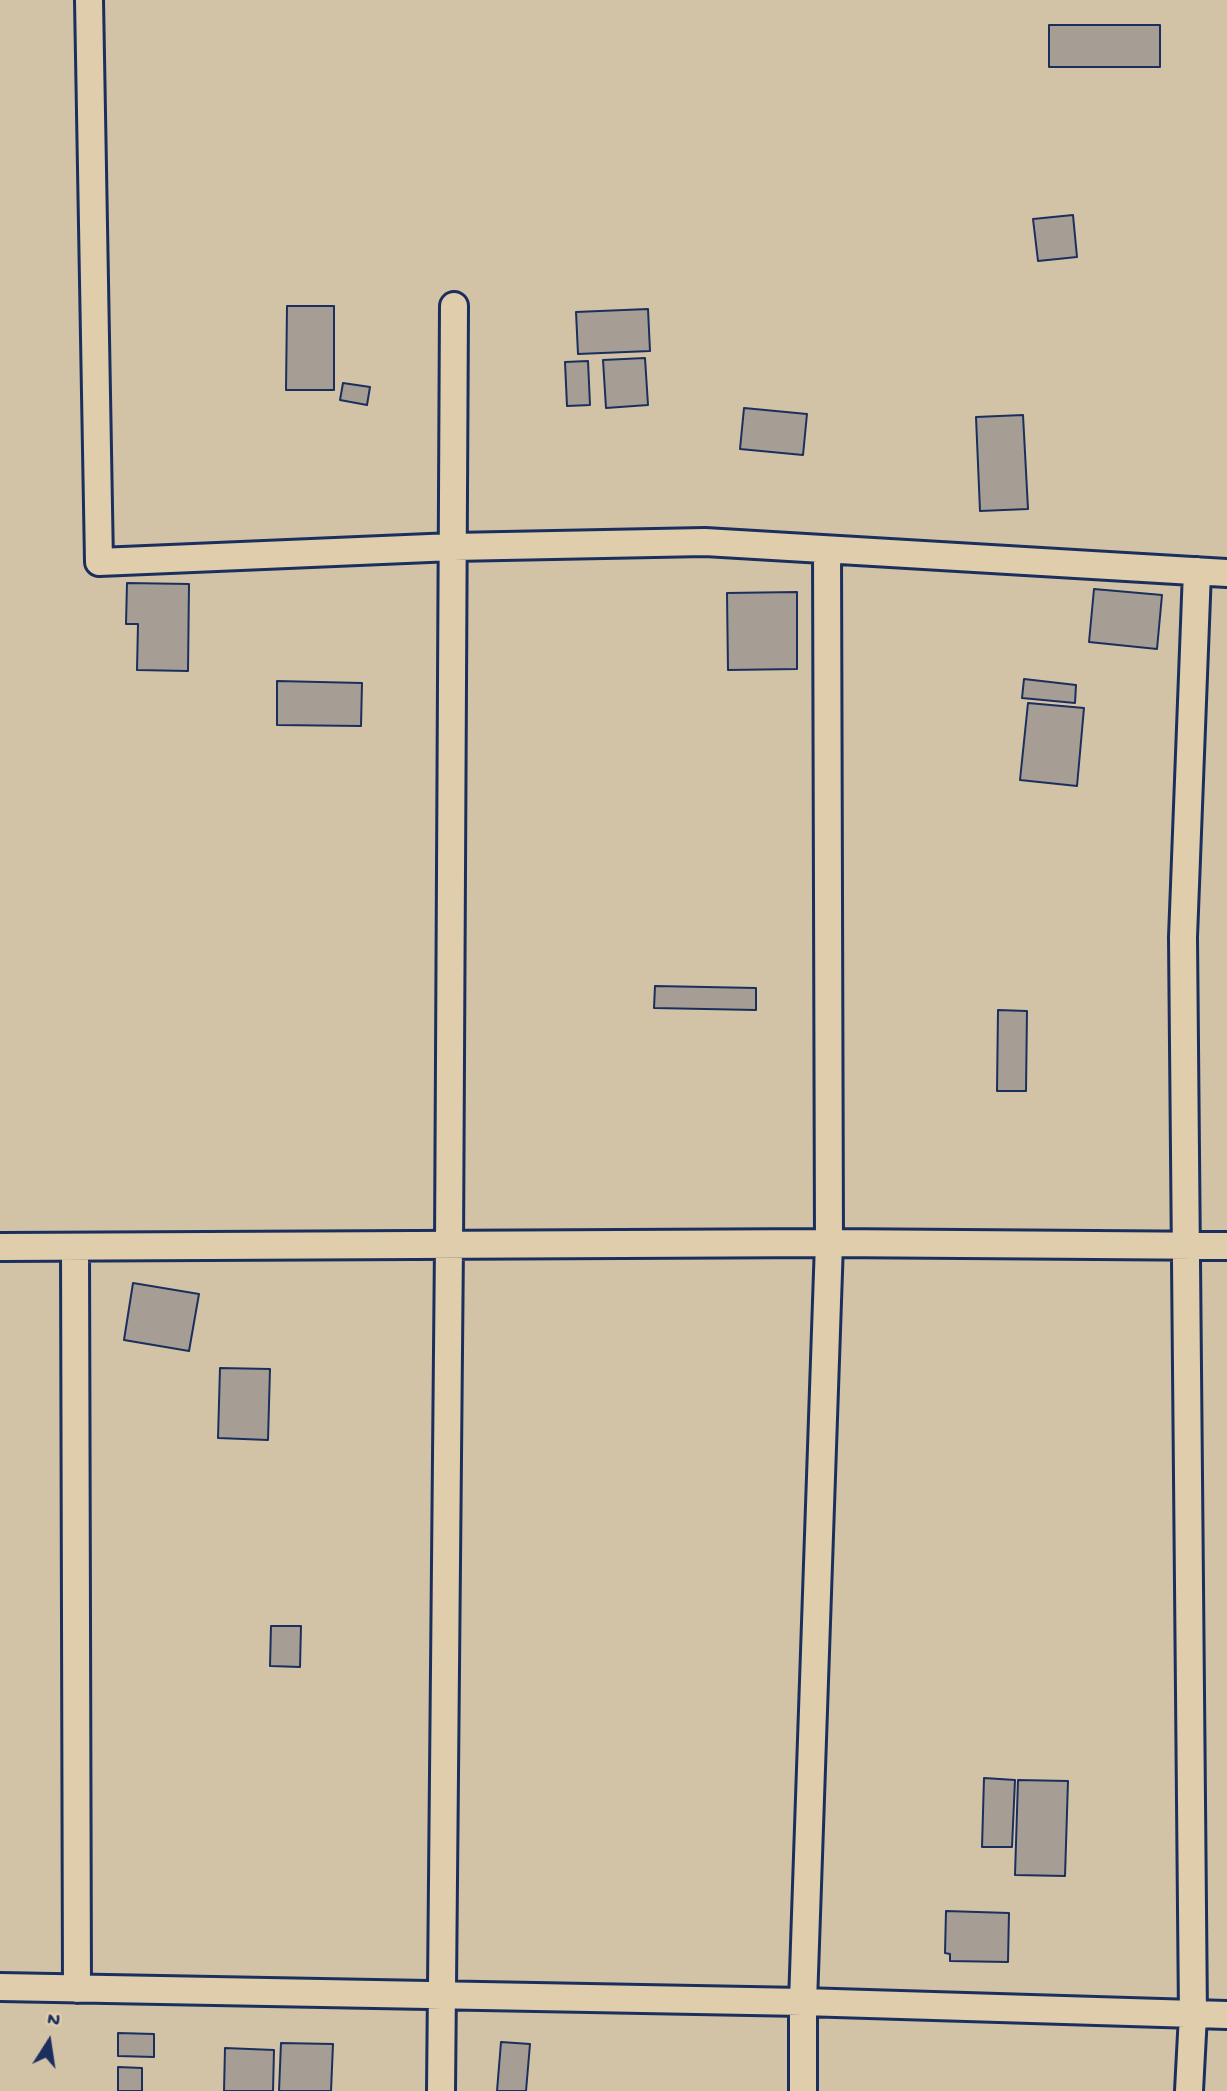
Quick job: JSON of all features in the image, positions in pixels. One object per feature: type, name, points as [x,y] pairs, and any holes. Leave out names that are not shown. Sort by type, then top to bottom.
[{"type":"street","points":[[89,0],[99,562],[453,547],[705,542],[1227,573]]},
{"type":"street","points":[[441,2091],[454,306]]},
{"type":"street","points":[[803,2091],[803,2002],[829,1243],[827,550]]},
{"type":"street","points":[[1189,2091],[1194,2015],[1183,937],[1197,571]]},
{"type":"street","points":[[0,1247],[829,1243],[1227,1246]]},
{"type":"street","points":[[75,1247],[77,1989]]},
{"type":"street","points":[[0,1987],[803,2002],[1227,2015]]},
{"type":"building","points":[[1049,25],[1160,25],[1160,67],[1049,67]]},
{"type":"building","points":[[1073,215],[1077,257],[1038,261],[1033,219]]},
{"type":"building","points":[[287,306],[334,306],[334,390],[286,390]]},
{"type":"building","points":[[648,309],[650,351],[578,354],[576,312]]},
{"type":"building","points":[[645,358],[648,405],[606,408],[603,360]]},
{"type":"building","points":[[588,361],[590,405],[567,406],[565,362]]},
{"type":"building","points":[[343,383],[370,387],[367,405],[340,400]]},
{"type":"building","points":[[744,408],[807,414],[803,455],[740,449]]},
{"type":"building","points":[[1023,415],[1028,509],[980,511],[976,417]]},
{"type":"building","points":[[127,583],[189,584],[188,671],[137,670],[138,624],[126,624]]},
{"type":"building","points":[[1094,589],[1162,595],[1157,649],[1089,642]]},
{"type":"building","points":[[797,592],[797,669],[728,670],[727,593]]},
{"type":"building","points":[[1024,679],[1076,685],[1075,703],[1022,698]]},
{"type":"building","points":[[277,681],[362,683],[361,726],[277,725]]},
{"type":"building","points":[[1028,703],[1084,708],[1077,786],[1020,780]]},
{"type":"building","points":[[655,986],[756,988],[756,1010],[654,1008]]},
{"type":"building","points":[[998,1010],[1027,1011],[1026,1091],[997,1091]]},
{"type":"building","points":[[133,1283],[199,1294],[189,1351],[124,1340]]},
{"type":"building","points":[[220,1368],[270,1369],[268,1440],[218,1438]]},
{"type":"building","points":[[271,1626],[301,1626],[300,1667],[270,1666]]},
{"type":"building","points":[[984,1778],[1015,1780],[1012,1847],[982,1847]]},
{"type":"building","points":[[1018,1780],[1068,1781],[1065,1876],[1015,1875]]},
{"type":"building","points":[[946,1911],[1009,1913],[1008,1962],[950,1961],[950,1954],[945,1953]]},
{"type":"building","points":[[118,2033],[154,2034],[154,2057],[118,2056]]},
{"type":"building","points":[[501,2042],[530,2044],[526,2091],[497,2091]]},
{"type":"building","points":[[281,2043],[333,2044],[331,2091],[279,2091]]},
{"type":"building","points":[[225,2048],[274,2050],[273,2091],[224,2091]]},
{"type":"building","points":[[118,2067],[142,2068],[142,2091],[118,2091]]}]
